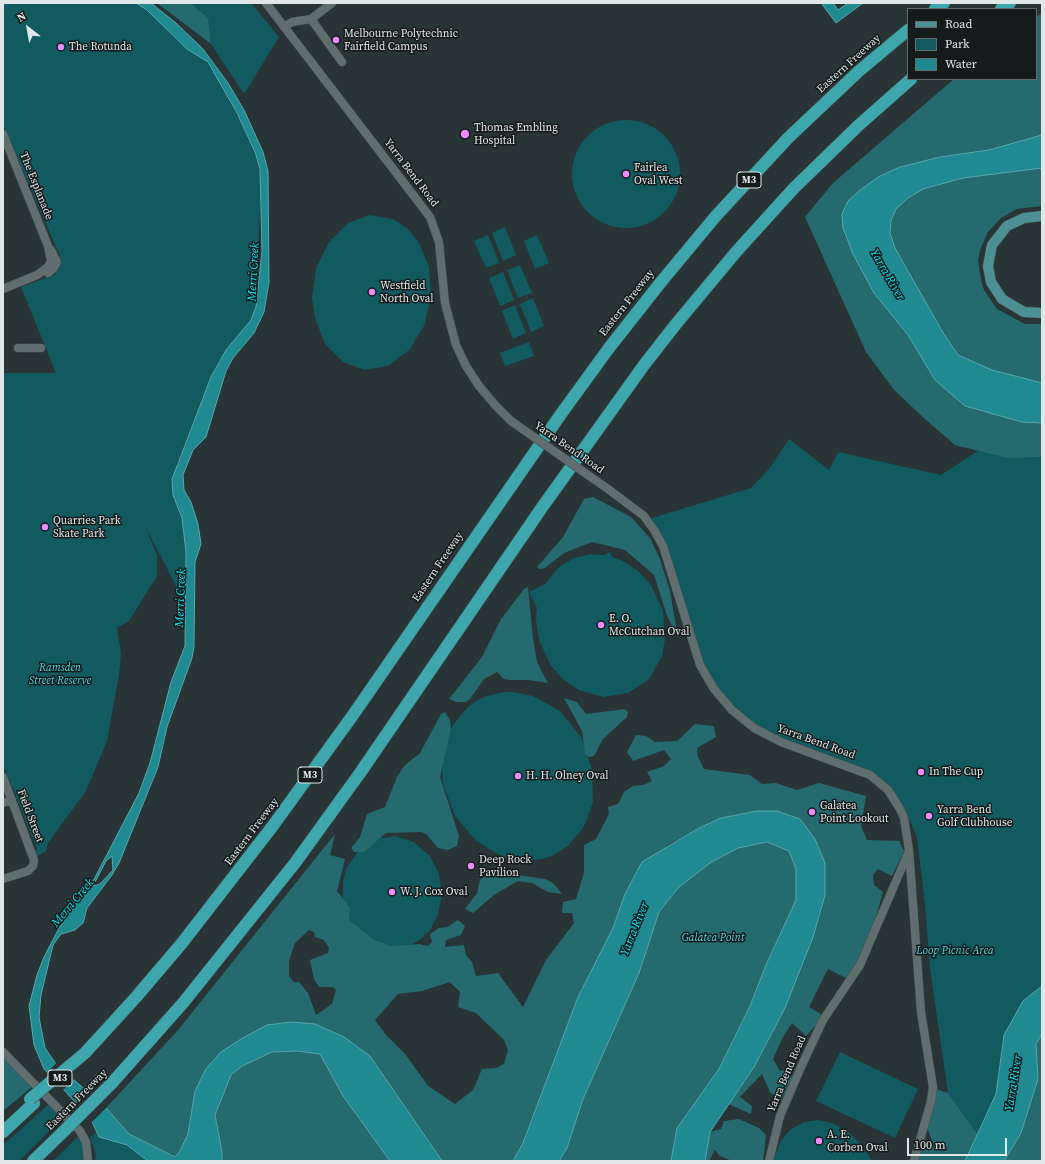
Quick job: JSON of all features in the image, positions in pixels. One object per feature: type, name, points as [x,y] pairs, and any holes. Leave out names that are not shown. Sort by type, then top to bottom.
[{"type":"highway","name":"Eastern Freeway","points":[[3,1132],[32,1101],[85,1053],[164,964],[267,833],[353,716],[561,414],[609,348],[661,282],[715,217],[788,138],[849,80],[907,31]]},
{"type":"highway","name":"Eastern Freeway","points":[[33,1161],[112,1083],[222,957],[304,851],[360,773],[552,493],[644,365],[676,324],[731,257],[794,188],[859,125],[910,80]]},
{"type":"highway","points":[[3,1120],[32,1101]]},
{"type":"main road","points":[[1042,216],[1024,218],[1007,226],[992,246],[988,266],[991,282],[1002,299],[1024,312],[1042,313]]},
{"type":"street","name":"Yarra Bend Road","points":[[266,3],[430,217],[439,242],[444,303],[456,345],[466,366],[479,386],[511,421],[644,516],[657,535],[663,546],[700,665],[721,698],[743,720],[768,736],[859,770],[879,781],[888,790],[900,809],[904,818],[909,850],[921,1012],[933,1087],[931,1101],[914,1161]]},
{"type":"street","points":[[284,27],[292,22],[311,19],[332,3]]},
{"type":"street","points":[[311,19],[342,62]]},
{"type":"street","name":"The Esplanade","points":[[3,134],[48,246],[56,258],[49,272],[37,275],[3,289]]},
{"type":"street","points":[[18,348],[41,348]]},
{"type":"street","name":"Field Street","points":[[3,777],[33,853],[34,864],[28,871],[3,879]]},
{"type":"street","points":[[3,803],[12,800]]},
{"type":"street","name":"Yarra Bend Road","points":[[769,1161],[780,1116],[804,1060],[823,1020],[860,965],[909,850]]},
{"type":"street","points":[[3,1052],[80,1131],[86,1142],[88,1161]]},
{"type":"green space","name":"Ramsden Street Reserve","points":[[3,3],[136,3],[147,10],[183,45],[203,58],[212,68],[248,136],[260,169],[261,183],[256,307],[251,320],[226,350],[211,377],[176,466],[174,499],[182,518],[186,552],[186,605],[145,526],[157,555],[157,576],[129,621],[117,628],[121,653],[119,675],[107,741],[86,791],[48,843],[46,851],[37,856],[35,851],[37,849],[3,764],[3,373],[56,373],[21,287],[56,274],[62,261],[3,124]]},
{"type":"green space","points":[[157,3],[190,3],[208,18],[211,44]]},
{"type":"green space","points":[[190,3],[251,3],[279,37],[244,94],[211,44],[207,18]]},
{"type":"green space","points":[[1042,13],[1042,206],[1017,209],[1001,218],[988,232],[980,250],[978,261],[984,290],[997,309],[1025,324],[1042,324],[1042,457],[1008,458],[955,445],[894,390],[866,352],[805,217],[833,183],[953,80],[1037,80],[1037,16]]},
{"type":"green space","name":"Fairlea Oval West","points":[[626,120],[647,124],[665,135],[676,153],[680,174],[676,195],[665,213],[647,224],[626,228],[605,224],[587,213],[576,195],[572,174],[576,153],[587,135],[605,124]]},
{"type":"green space","name":"Westfield North Oval","points":[[370,215],[393,219],[407,228],[418,241],[429,267],[431,297],[424,326],[409,350],[388,366],[365,370],[343,362],[325,344],[315,318],[312,298],[316,268],[329,242],[348,223]]},
{"type":"green space","points":[[505,227],[516,255],[503,261],[492,233]]},
{"type":"green space","points":[[488,235],[499,263],[486,268],[474,241]]},
{"type":"green space","points":[[537,235],[549,263],[535,269],[524,241]]},
{"type":"green space","points":[[520,265],[532,293],[518,298],[507,270]]},
{"type":"green space","points":[[503,272],[514,300],[500,306],[489,278]]},
{"type":"green space","points":[[533,298],[544,326],[531,332],[520,304]]},
{"type":"green space","points":[[515,305],[526,333],[513,339],[502,311]]},
{"type":"green space","points":[[529,342],[534,356],[505,366],[500,353]]},
{"type":"green space","name":"Loop Picnic Area","points":[[1022,422],[1042,423],[1042,986],[1023,1001],[1004,1035],[996,1094],[978,1135],[948,1093],[930,969],[925,905],[917,837],[911,823],[905,813],[879,781],[781,742],[743,720],[706,675],[654,530],[652,518],[751,488],[769,469],[789,439],[829,470],[838,452],[941,475]]},
{"type":"green space","points":[[593,497],[631,517],[650,538],[660,559],[670,591],[678,638],[667,616],[654,575],[625,550],[592,542],[564,553],[545,568],[540,569],[537,567],[563,537],[584,499]]},
{"type":"green space","name":"E. O. McCutchan Oval","points":[[610,552],[612,557],[623,561],[638,571],[651,585],[663,611],[665,639],[662,656],[649,679],[628,693],[604,697],[579,690],[564,680],[551,666],[539,640],[536,621],[537,608],[529,592],[545,584],[560,566],[574,558],[590,554],[604,555]]},
{"type":"green space","points":[[528,587],[533,639],[537,662],[548,683],[504,679],[497,672],[484,679],[470,699],[466,702],[456,702],[449,699],[482,657],[501,619],[524,589]]},
{"type":"green space","name":"H. H. Olney Oval","points":[[503,692],[513,692],[533,696],[560,711],[581,737],[592,769],[593,802],[581,831],[568,846],[552,856],[542,859],[523,861],[503,857],[476,841],[455,816],[443,784],[442,762],[450,731],[455,722],[468,707],[476,701],[484,697]]},
{"type":"green space","points":[[564,698],[577,702],[586,714],[625,709],[628,712],[627,717],[603,739],[594,756],[589,757],[585,754],[582,731]]},
{"type":"green space","points":[[445,712],[450,720],[451,729],[440,777],[459,836],[457,846],[448,850],[438,848],[426,834],[421,832],[386,833],[364,852],[354,852],[351,848],[360,837],[367,814],[385,807],[397,777],[405,765],[420,753],[441,714]]},
{"type":"green space","points":[[695,724],[714,726],[716,737],[697,748],[698,757],[704,769],[750,775],[762,784],[776,783],[797,790],[819,783],[866,796],[861,826],[867,840],[899,841],[904,851],[892,876],[878,869],[873,875],[874,885],[883,892],[864,959],[848,979],[828,969],[809,1007],[821,1014],[817,1024],[806,1036],[792,1023],[783,1037],[773,1059],[780,1071],[792,1069],[791,1080],[781,1101],[770,1092],[762,1074],[740,1097],[752,1106],[751,1114],[728,1104],[754,1067],[825,895],[757,811],[721,818],[699,828],[667,846],[625,894],[613,928],[578,997],[523,1143],[513,1161],[442,1161],[370,1056],[315,1024],[195,1091],[188,1134],[180,1151],[175,1157],[129,1134],[106,1108],[178,1030],[335,834],[330,855],[345,859],[337,891],[350,908],[349,920],[374,940],[391,946],[419,944],[428,946],[432,942],[430,934],[439,928],[447,927],[458,920],[465,926],[461,935],[446,940],[445,947],[464,945],[466,955],[472,962],[476,976],[498,973],[523,1007],[546,960],[574,923],[572,913],[562,913],[563,902],[576,899],[584,873],[584,845],[596,839],[609,814],[608,807],[618,804],[624,792],[633,786],[643,785],[652,781],[647,772],[664,766],[671,759],[664,750],[633,761],[627,752],[636,735],[646,736],[655,742],[677,741]],"holes":[[[309,930],[314,932],[315,937],[324,940],[329,948],[328,953],[310,960],[314,979],[319,987],[333,987],[336,990],[332,1004],[316,1015],[308,993],[299,982],[294,982],[289,976],[289,961],[295,943]],[[450,982],[460,992],[458,1007],[476,1013],[504,1040],[508,1050],[504,1064],[496,1068],[482,1069],[473,1090],[455,1104],[428,1086],[406,1055],[386,1035],[375,1020],[398,994],[422,991]]]},
{"type":"green space","name":"W. J. Cox Oval","points":[[395,836],[414,842],[430,856],[439,874],[442,896],[437,917],[430,930],[421,939],[409,946],[383,948],[351,924],[343,903],[343,881],[347,867],[359,850],[376,839]]},
{"type":"green space","name":"Galatea Point","points":[[767,842],[789,851],[796,869],[796,900],[766,965],[750,1006],[719,1069],[677,1128],[671,1161],[559,1161],[567,1148],[583,1099],[639,973],[659,912],[679,887],[710,863],[738,848]]},
{"type":"green space","points":[[491,871],[545,879],[553,883],[562,894],[548,892],[532,883],[518,881],[494,895],[473,913],[465,909],[477,893],[480,880]]},
{"type":"green space","points":[[1042,1034],[1042,1161],[1004,1161],[1021,1133],[1038,1079],[1036,1044]]},
{"type":"green space","points":[[297,1051],[320,1054],[343,1096],[390,1161],[222,1161],[222,1152],[215,1115],[231,1075],[242,1066],[272,1052]]},
{"type":"green space","points":[[840,1052],[918,1089],[895,1138],[816,1101]]},
{"type":"green space","points":[[3,1058],[32,1087],[3,1111]]},
{"type":"green space","points":[[936,1089],[948,1093],[978,1135],[965,1161],[914,1161],[917,1147],[934,1146],[923,1117]]},
{"type":"green space","points":[[49,1104],[63,1118],[19,1161],[3,1161],[3,1145]]},
{"type":"green space","points":[[739,1119],[759,1128],[766,1135],[763,1161],[732,1161],[720,1156],[715,1150],[709,1161],[705,1161],[710,1132],[721,1129],[724,1121]]},
{"type":"green space","name":"A. E. Corben Oval","points":[[818,1120],[832,1123],[847,1131],[860,1143],[872,1161],[773,1161],[781,1140],[791,1129],[804,1122]]},
{"type":"green space","points":[[96,1133],[99,1137],[134,1148],[148,1161],[95,1161],[96,1155],[90,1137]]},
{"type":"green space","points":[[80,1135],[84,1142],[86,1161],[53,1161]]},
{"type":"water","points":[[136,3],[151,3],[176,23],[203,49],[228,83],[244,110],[263,152],[268,171],[269,282],[264,312],[254,333],[233,358],[226,371],[206,437],[193,450],[183,475],[184,490],[191,502],[198,524],[201,544],[195,562],[194,647],[192,658],[167,727],[158,767],[119,863],[112,875],[87,908],[83,923],[75,930],[61,934],[53,945],[41,995],[39,1017],[45,1048],[56,1064],[106,1108],[129,1134],[175,1157],[180,1151],[188,1134],[195,1091],[206,1069],[221,1052],[267,1025],[291,1022],[315,1024],[344,1037],[370,1056],[442,1161],[390,1161],[343,1096],[320,1054],[297,1051],[272,1052],[242,1066],[231,1075],[215,1115],[222,1152],[222,1161],[148,1161],[127,1145],[99,1137],[92,1122],[44,1069],[34,1045],[29,1006],[37,975],[44,957],[71,905],[83,896],[90,887],[139,793],[150,763],[171,682],[185,646],[186,552],[182,518],[173,495],[172,479],[211,377],[226,350],[251,320],[256,307],[262,251],[260,169],[255,152],[237,113],[208,62],[187,49],[147,10]],"holes":[[[112,856],[113,870],[100,884],[94,886],[106,861]]]},
{"type":"water","points":[[821,3],[833,3],[838,10],[848,3],[863,3],[836,23]]},
{"type":"water","name":"Yarra River","points":[[1042,135],[1042,168],[963,178],[923,189],[908,198],[896,209],[891,220],[890,233],[895,248],[942,331],[958,355],[992,370],[1042,383],[1042,423],[1022,422],[965,406],[935,380],[908,335],[874,293],[853,254],[843,228],[842,214],[848,201],[859,191],[878,177],[900,167],[940,157],[989,150]]},
{"type":"water","name":"Yarra River","points":[[757,811],[777,811],[800,819],[815,839],[825,863],[825,895],[813,937],[785,1008],[754,1067],[710,1132],[705,1161],[671,1161],[677,1128],[719,1069],[750,1006],[766,965],[796,900],[796,869],[789,851],[767,842],[738,848],[710,863],[679,887],[666,903],[659,912],[639,973],[583,1099],[567,1148],[559,1161],[513,1161],[523,1143],[578,997],[613,928],[625,894],[642,862],[699,828],[721,818]]},
{"type":"water","name":"Yarra River","points":[[1042,986],[1042,1034],[1036,1044],[1038,1079],[1021,1133],[1004,1161],[965,1161],[996,1094],[1004,1035],[1023,1001]]},
{"type":"pier","points":[[57,1062],[75,1078],[62,1091],[46,1074]]},
{"type":"pier","points":[[89,1092],[107,1107],[90,1124],[76,1105]]},
{"type":"place","name":"Melbourne Polytechnic Fairfield Campus","points":[[336,40]]},
{"type":"place","name":"The Rotunda","points":[[61,47]]},
{"type":"place","name":"Thomas Embling Hospital","points":[[465,134]]},
{"type":"place","name":"Fairlea Oval West","points":[[626,174]]},
{"type":"place","name":"Westfield North Oval","points":[[372,292]]},
{"type":"place","name":"Quarries Park Skate Park","points":[[45,527]]},
{"type":"place","name":"E. O. McCutchan Oval","points":[[601,625]]},
{"type":"place","name":"In The Cup","points":[[921,772]]},
{"type":"place","name":"H. H. Olney Oval","points":[[518,776]]},
{"type":"place","name":"Galatea Point Lookout","points":[[812,812]]},
{"type":"place","name":"Yarra Bend Golf Clubhouse","points":[[929,816]]},
{"type":"place","name":"Deep Rock Pavilion","points":[[471,866]]},
{"type":"place","name":"W. J. Cox Oval","points":[[392,892]]},
{"type":"place","name":"A. E. Corben Oval","points":[[819,1141]]},
{"type":"water label","name":"Merri Creek","points":[[254,272]]},
{"type":"water label","name":"Merri Creek","points":[[181,598]]},
{"type":"water label","name":"Merri Creek","points":[[73,903]]}]
